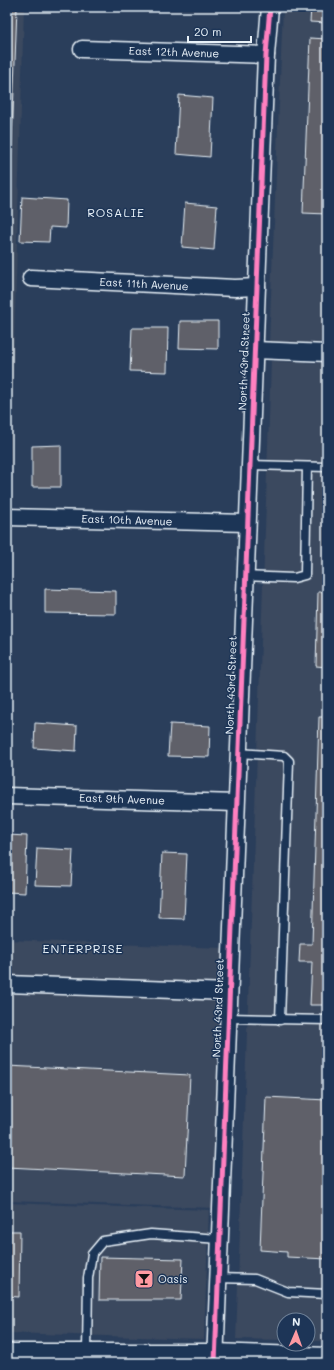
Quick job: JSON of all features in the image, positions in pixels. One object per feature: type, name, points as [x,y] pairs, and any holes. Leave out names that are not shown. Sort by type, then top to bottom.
[{"type":"street","name":"North 43rd Street","points":[[215,1359],[266,55],[270,7]]},
{"type":"street","name":"East 12th Avenue","points":[[82,49],[266,55]]},
{"type":"street","name":"East 11th Avenue","points":[[31,278],[235,288],[257,287]]},
{"type":"street","points":[[255,350],[327,353]]},
{"type":"street","name":"East 10th Avenue","points":[[7,517],[247,523]]},
{"type":"street","name":"East 9th Avenue","points":[[7,796],[236,803]]},
{"type":"street","points":[[7,984],[229,992]]},
{"type":"street","points":[[7,1355],[87,1355],[215,1359],[327,1359]]},
{"type":"lane","points":[[250,465],[327,467]]},
{"type":"lane","points":[[245,576],[294,578],[305,575],[307,466]]},
{"type":"lane","points":[[238,753],[284,756],[289,760],[280,1020]]},
{"type":"lane","points":[[228,1018],[327,1020]]},
{"type":"lane","points":[[87,1355],[88,1278],[92,1254],[103,1241],[150,1234],[219,1239]]},
{"type":"lane","points":[[217,1278],[255,1278],[288,1292],[327,1294]]},
{"type":"shaded area","points":[[7,7],[24,7],[9,515],[7,515]]},
{"type":"shaded area","points":[[283,7],[327,7],[327,347],[269,343]]},
{"type":"shaded area","points":[[271,361],[327,363],[327,1341],[316,1341],[316,1312],[276,1312],[276,1340],[236,1339]]},
{"type":"shaded area","points":[[7,940],[225,948],[215,1208],[7,1201]]},
{"type":"shaded area","points":[[7,1203],[209,1210],[204,1339],[7,1333]]},
{"type":"building","points":[[7,7],[17,7],[7,278]]},
{"type":"building","points":[[311,7],[327,7],[327,23],[310,22]]},
{"type":"building","points":[[310,38],[327,39],[327,214],[303,213]]},
{"type":"building","points":[[179,95],[213,98],[210,157],[176,154]]},
{"type":"building","points":[[22,197],[67,200],[66,228],[50,227],[49,242],[20,241]]},
{"type":"building","points":[[185,203],[217,206],[214,250],[182,247]]},
{"type":"building","points":[[180,321],[218,321],[218,349],[179,348]]},
{"type":"building","points":[[132,328],[168,328],[167,372],[130,371]]},
{"type":"building","points":[[61,445],[61,487],[32,487],[32,446]]},
{"type":"building","points":[[45,589],[116,591],[116,614],[45,613]]},
{"type":"building","points":[[318,592],[327,592],[327,667],[316,666]]},
{"type":"building","points":[[319,717],[327,717],[327,1005],[310,1005],[312,962],[299,962],[300,944],[312,944]]},
{"type":"building","points":[[35,723],[77,726],[76,751],[34,748]]},
{"type":"building","points":[[170,724],[210,726],[209,757],[168,756]]},
{"type":"building","points":[[7,835],[27,836],[25,893],[7,892]]},
{"type":"building","points":[[37,848],[73,850],[71,886],[35,885]]},
{"type":"building","points":[[162,853],[187,854],[184,919],[159,918]]},
{"type":"building","points":[[7,1066],[190,1075],[185,1176],[7,1167]]},
{"type":"building","points":[[266,1097],[327,1100],[327,1259],[287,1257],[287,1252],[260,1250]]},
{"type":"building","points":[[7,1231],[20,1231],[19,1297],[7,1296]]},
{"type":"building","points":[[100,1257],[183,1259],[181,1300],[99,1300]]},
{"type":"cycle path","points":[[215,1363],[266,55],[270,7]]},
{"type":"place","name":"Oasis","points":[[144,1279]]},
{"type":"district","name":"ROSALIE","points":[[116,213]]},
{"type":"district","name":"ENTERPRISE","points":[[83,949]]}]
